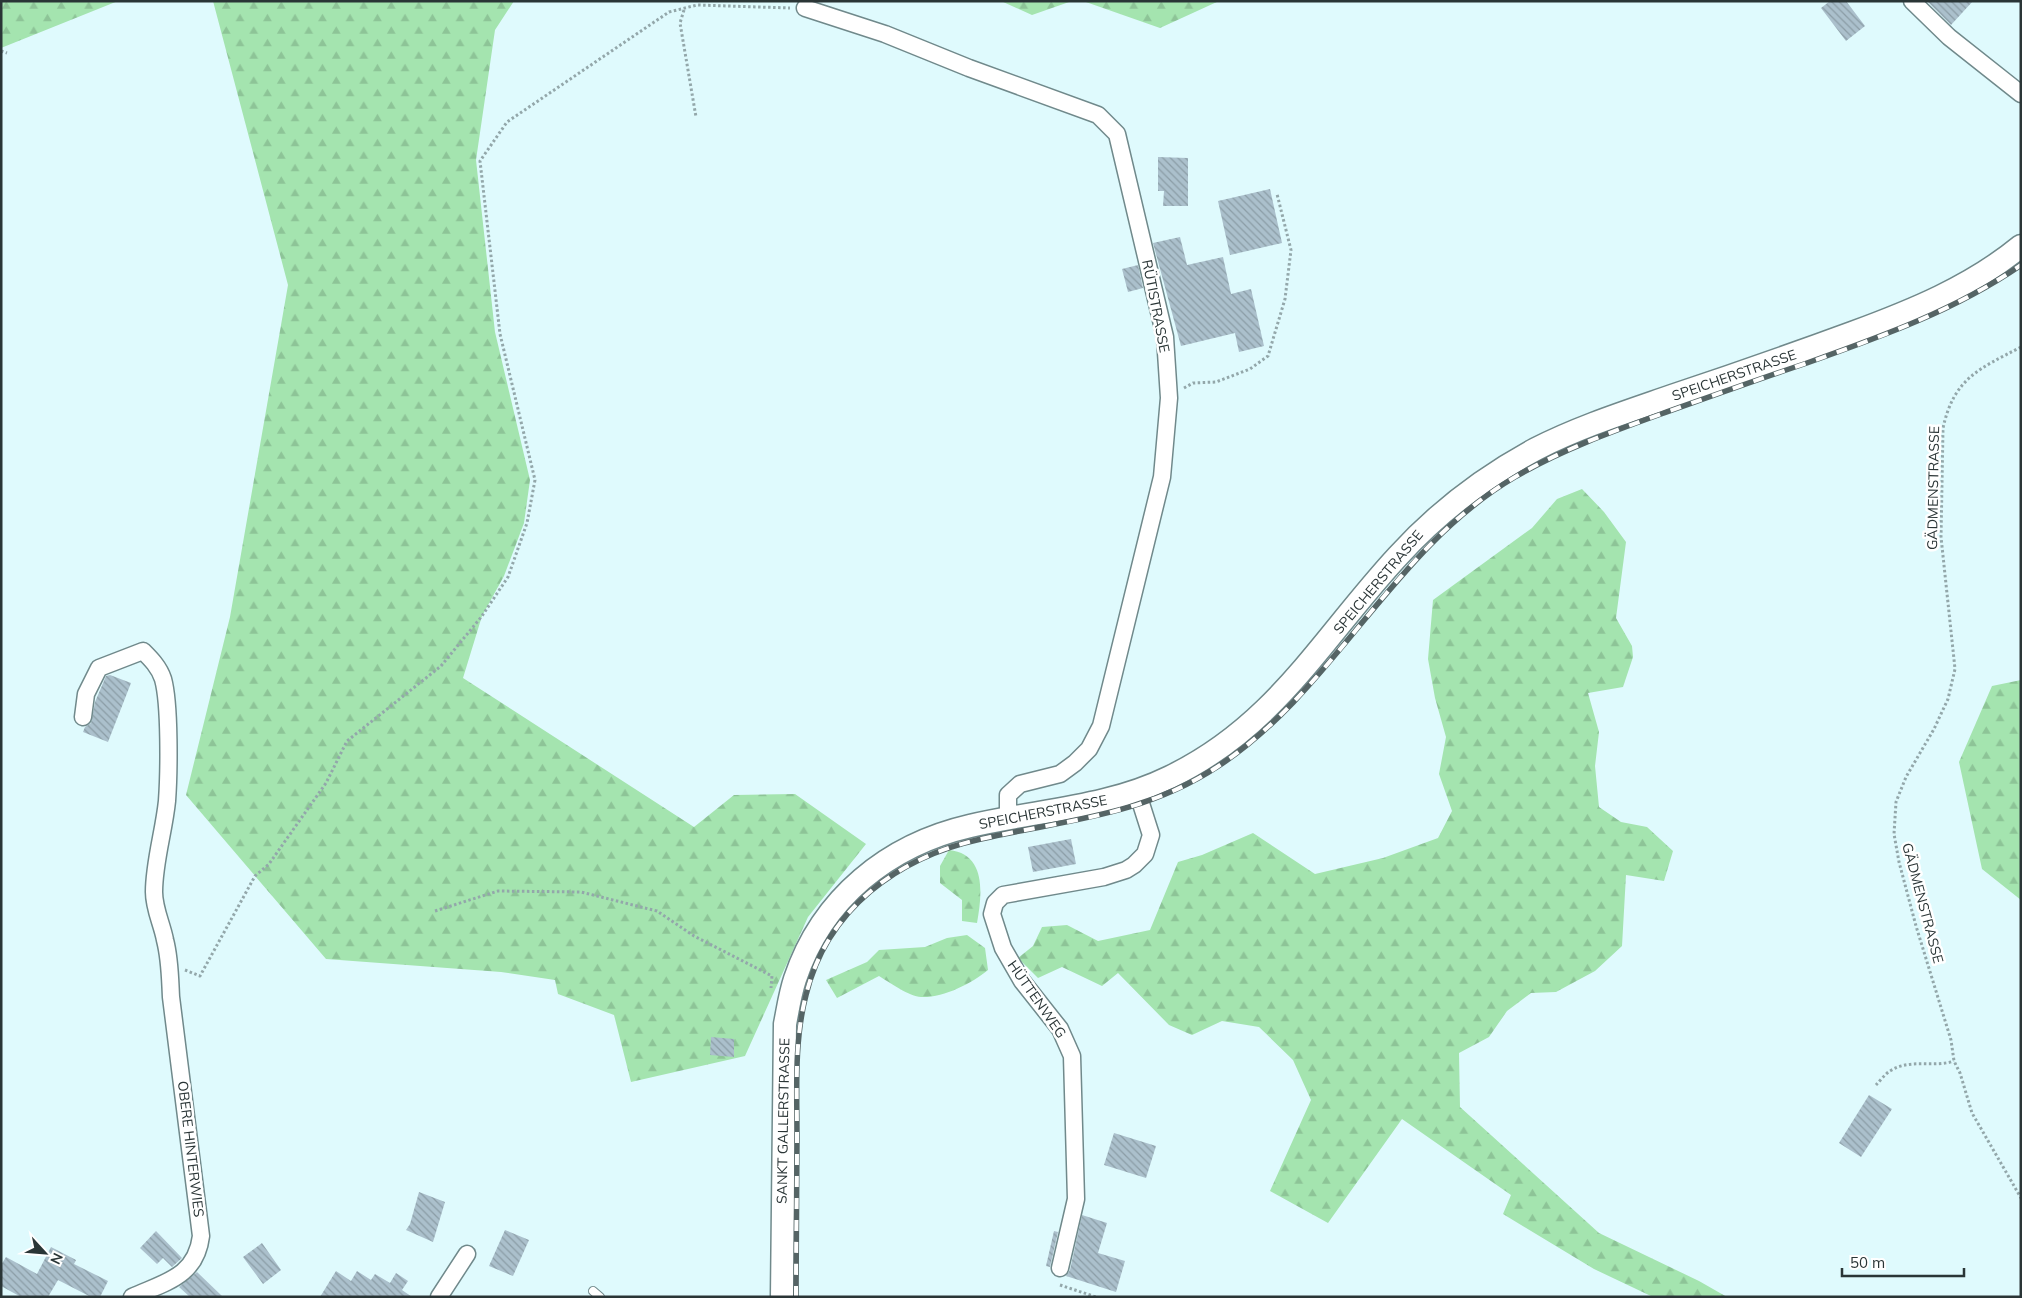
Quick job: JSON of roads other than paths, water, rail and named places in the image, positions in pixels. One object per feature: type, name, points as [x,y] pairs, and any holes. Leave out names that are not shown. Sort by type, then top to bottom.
[{"type":"main road","name":"SPEICHERSTRASSE","points":[[807,949],[821,923],[839,900],[856,883],[897,853],[942,834],[1085,806],[1137,791],[1170,778],[1201,760],[1253,724],[1297,679],[1417,535],[1442,511],[1507,465],[1582,429],[1901,315],[1977,277],[2021,246]]},
{"type":"main road","name":"SANKT GALLERSTRASSE","points":[[782,1297],[785,1024],[794,981],[807,949]]},
{"type":"street","points":[[1912,1],[1948,37],[2021,94]]},
{"type":"street","name":"RÜTISTRASSE","points":[[805,8],[885,34],[969,68],[1098,115],[1118,134],[1165,337],[1169,398],[1162,477],[1101,726],[1088,749],[1075,763],[1060,774],[1020,784],[1008,795],[1008,820]]},
{"type":"street","name":"OBERE HINTERWIES","points":[[83,717],[86,694],[99,668],[143,651],[156,664],[163,679],[166,706],[168,773],[167,801],[154,890],[155,909],[165,940],[169,964],[171,997],[201,1236],[199,1248],[191,1267],[132,1297]]},
{"type":"street","name":"HÜTTENWEG","points":[[1060,1268],[1076,1199],[1072,1056],[1060,1029],[1012,965],[993,922],[993,908],[1003,895],[1104,877],[1126,870],[1134,865],[1145,854],[1151,835],[1137,791]]},
{"type":"street","points":[[439,1297],[467,1254]]},
{"type":"lane","points":[[593,1291],[600,1297]]},
{"type":"railway","points":[[796,1297],[797,1066],[802,1012],[816,964],[831,937],[849,913],[870,892],[895,874],[922,859],[951,847],[981,839],[1073,821],[1132,806],[1189,783],[1217,767],[1259,735],[1296,699],[1433,542],[1472,507],[1515,477],[1550,458],[1605,435],[1916,322],[1970,296],[2021,265]]}]
